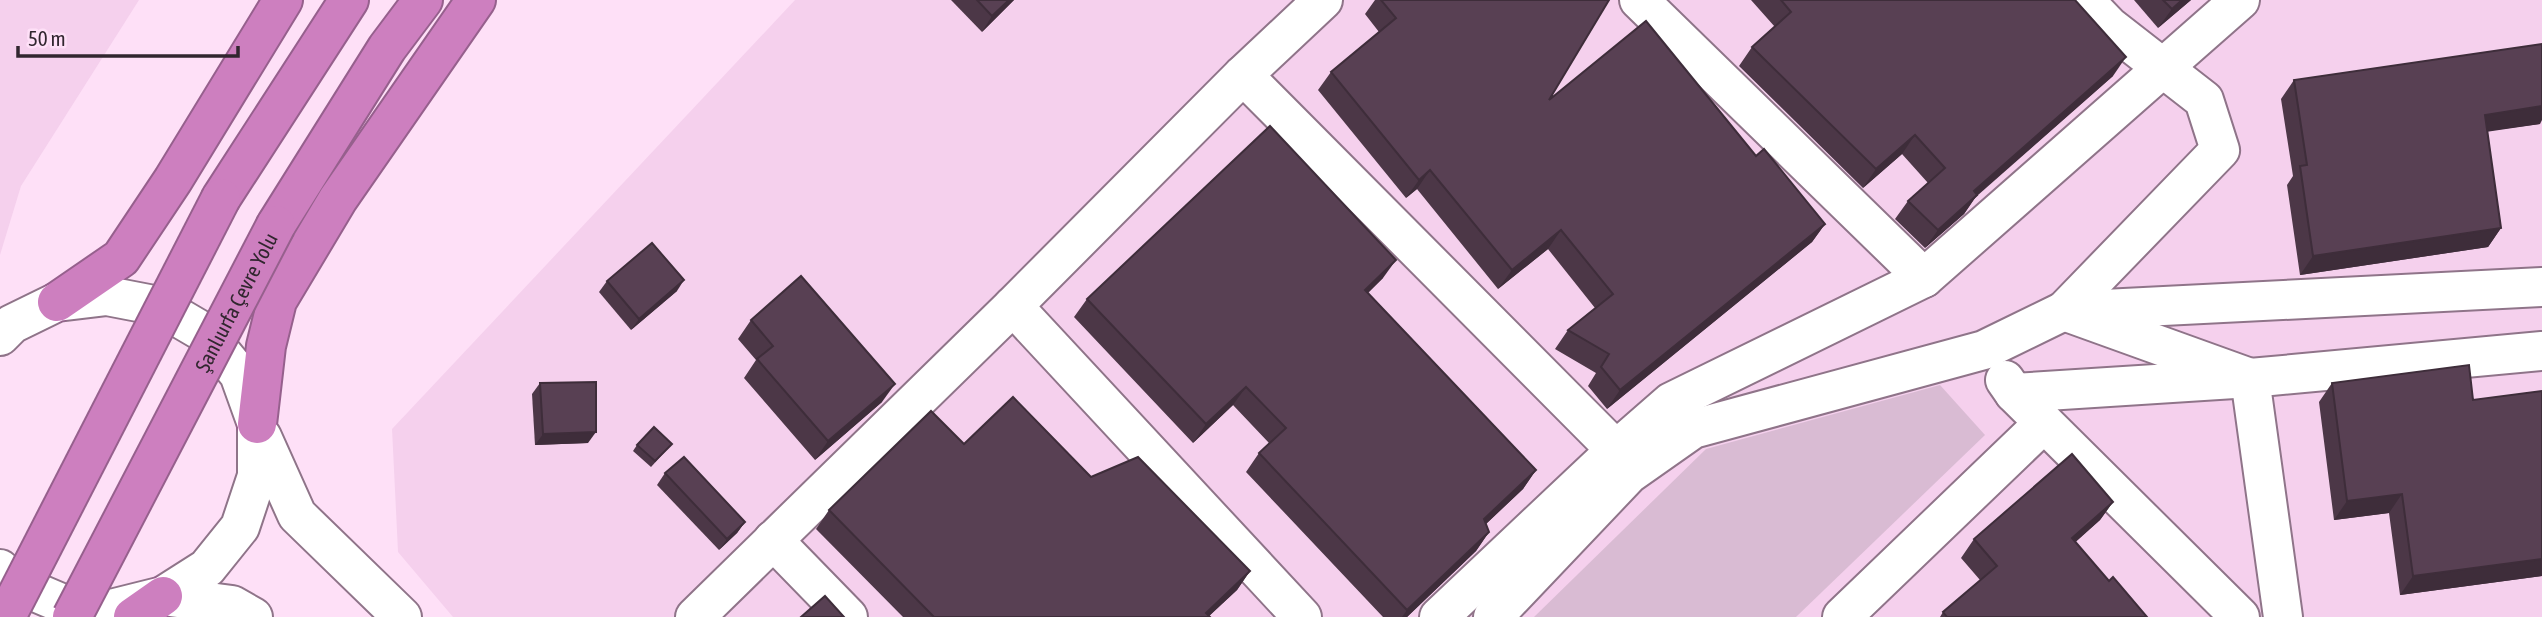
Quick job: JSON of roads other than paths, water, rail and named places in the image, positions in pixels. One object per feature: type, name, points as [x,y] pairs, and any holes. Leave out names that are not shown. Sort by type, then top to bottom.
[{"type":"highway","points":[[57,302],[121,258],[173,180],[283,0]]},
{"type":"highway","points":[[6,617],[221,198],[349,0]]},
{"type":"highway","name":"Şanlıurfa Çevre Yolu","points":[[72,617],[276,225],[387,48],[423,0]]},
{"type":"highway","points":[[257,424],[266,346],[277,301],[338,199],[476,0]]},
{"type":"street","points":[[695,617],[1013,306],[1243,75],[1323,0]]},
{"type":"street","points":[[1639,0],[1924,278]]},
{"type":"street","points":[[1629,458],[1693,429],[1984,350],[2064,312],[2220,150],[2204,100],[2109,26],[2084,0]]},
{"type":"street","points":[[1439,617],[1629,458],[1671,402],[1924,278],[2240,0]]},
{"type":"street","points":[[1243,75],[1629,458],[1629,474],[1493,617]]},
{"type":"street","points":[[2064,312],[2542,287]]},
{"type":"street","points":[[4,328],[57,302],[107,296],[159,306],[205,333],[239,374],[257,424],[296,514],[402,617]]},
{"type":"street","points":[[1013,306],[1302,617]]},
{"type":"street","points":[[2064,312],[2250,378]]},
{"type":"street","points":[[1984,350],[2014,393],[2240,617]]},
{"type":"street","points":[[2014,393],[2250,378],[2542,351]]},
{"type":"street","points":[[2250,378],[2283,617]]},
{"type":"street","points":[[1842,617],[2044,423]]},
{"type":"street","points":[[148,607],[208,568],[240,527],[257,476],[257,424]]},
{"type":"street","points":[[772,540],[848,617]]},
{"type":"street","points":[[0,569],[15,583],[61,603],[111,609],[232,605],[253,617]]}]
